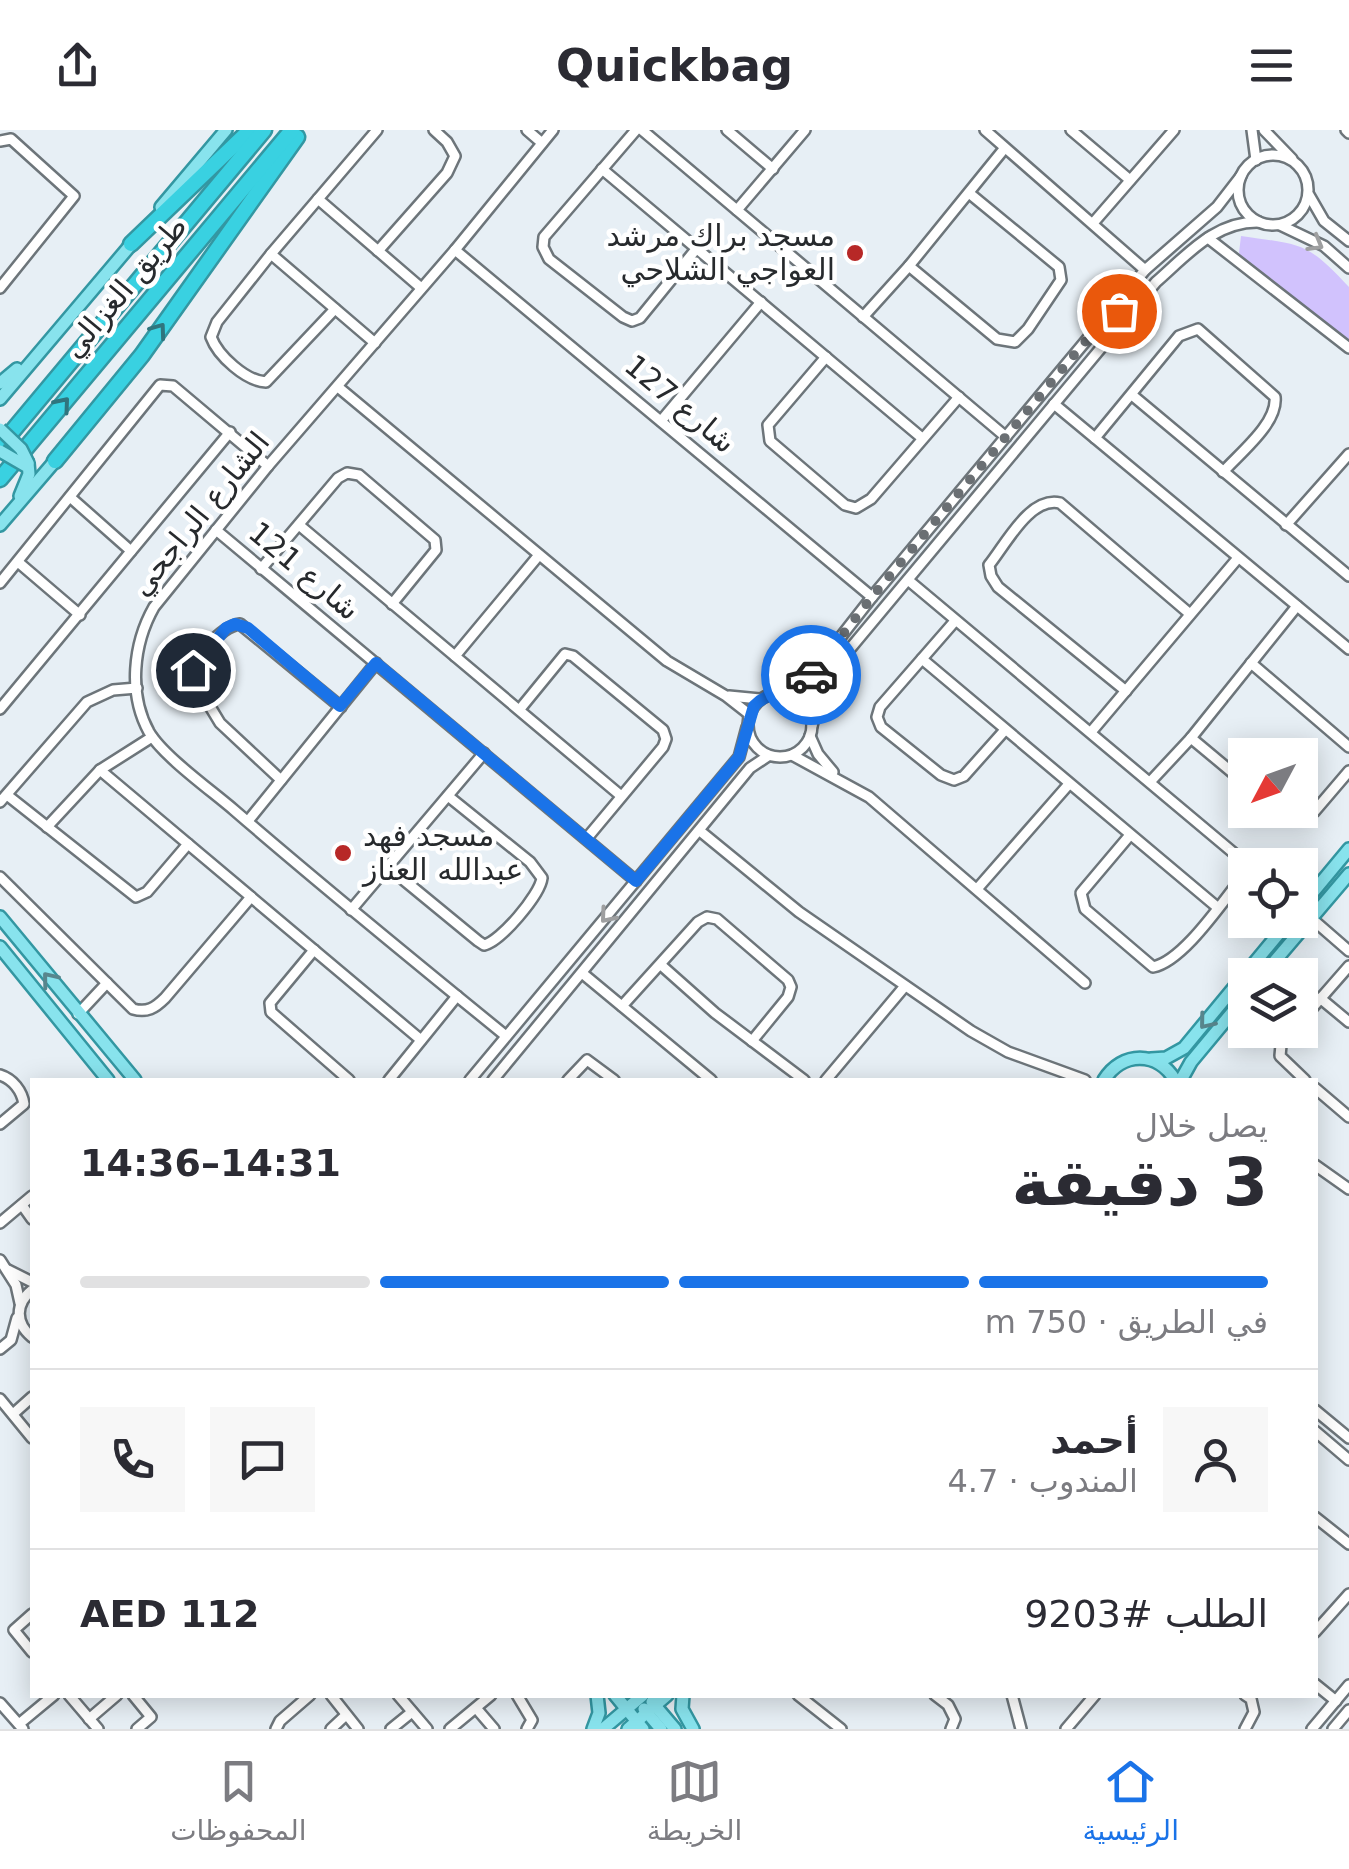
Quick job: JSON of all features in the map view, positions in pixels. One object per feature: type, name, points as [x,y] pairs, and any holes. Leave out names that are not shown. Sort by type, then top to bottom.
[{"type":"highway","points":[[131,244],[250,130]]},
{"type":"highway","name":"طريق الغزالي","points":[[0,449],[264,130]]},
{"type":"highway","name":"طريق الغزالي","points":[[0,479],[292,130]]},
{"type":"highway","points":[[55,461],[142,354],[302,130]]},
{"type":"main road","points":[[0,399],[226,130]]},
{"type":"main road","points":[[0,383],[46,343]]},
{"type":"main road","points":[[0,429],[21,449],[27,465],[24,488],[11,512]]},
{"type":"main road","points":[[0,449],[27,465],[55,461]]},
{"type":"main road","points":[[0,525],[55,461]]},
{"type":"main road","points":[[1318,887],[1349,849]]},
{"type":"main road","points":[[1318,910],[1346,877],[1332,870]]},
{"type":"main road","points":[[0,918],[133,1078]]},
{"type":"main road","points":[[1106,1078],[1114,1067],[1138,1057],[1166,1058],[1184,1048],[1275,938]]},
{"type":"main road","points":[[1277,958],[1294,938]]},
{"type":"main road","points":[[0,947],[106,1078]]},
{"type":"main road","points":[[1179,1078],[1228,1017]]},
{"type":"main road","points":[[1151,1059],[1163,1064],[1176,1078]]},
{"type":"main road","points":[[594,1729],[599,1713],[597,1698]]},
{"type":"main road","points":[[617,1698],[627,1710],[661,1729]]},
{"type":"main road","points":[[603,1729],[639,1698]]},
{"type":"main road","points":[[642,1720],[664,1698]]},
{"type":"main road","points":[[683,1698],[682,1710],[693,1729]]},
{"type":"main road","points":[[642,1720],[675,1729]]},
{"type":"street","points":[[335,309],[266,382],[254,382],[215,348],[211,337],[217,322],[271,254],[378,130]]},
{"type":"street","points":[[378,251],[447,173],[456,156],[434,130]]},
{"type":"street","points":[[526,130],[542,143]]},
{"type":"street","name":"الشارع الراجحي","points":[[152,736],[142,714],[135,664],[147,619],[268,466],[553,130]]},
{"type":"street","points":[[697,248],[640,318],[632,321],[549,258],[543,246],[544,237],[639,130],[1006,437]]},
{"type":"street","points":[[727,130],[772,169]]},
{"type":"street","points":[[737,210],[806,130]]},
{"type":"street","points":[[985,130],[1145,270]]},
{"type":"street","points":[[1071,130],[1130,180]]},
{"type":"street","points":[[1094,222],[1174,130]]},
{"type":"street","points":[[1252,130],[1256,160]]},
{"type":"street","points":[[1264,130],[1297,164],[1308,184],[1299,214],[1280,225]]},
{"type":"street","points":[[0,141],[11,139],[74,196],[0,288]]},
{"type":"street","points":[[864,316],[1004,149]]},
{"type":"street","points":[[726,696],[760,699],[784,693],[807,680],[1145,270],[1216,207],[1256,160],[1270,155],[1297,164]]},
{"type":"street","points":[[602,169],[922,438]]},
{"type":"street","points":[[1241,176],[1238,187],[1243,208],[1258,222]]},
{"type":"street","points":[[909,266],[998,339],[1015,342],[1028,329],[1061,280],[1059,267],[969,193]]},
{"type":"street","points":[[1308,194],[1324,221],[1349,241]]},
{"type":"street","points":[[318,199],[420,287]]},
{"type":"street","points":[[792,755],[803,748],[821,691],[849,650],[1156,282],[1229,224],[1280,225],[1324,246],[1349,268]]},
{"type":"street","points":[[1208,238],[1349,348]]},
{"type":"street","name":"شارع 127","points":[[455,250],[872,597]]},
{"type":"street","points":[[271,254],[375,343]]},
{"type":"street","points":[[661,421],[761,302]]},
{"type":"street","points":[[1110,312],[1122,314],[1123,322]]},
{"type":"street","points":[[1094,438],[1180,336],[1198,329],[1276,397],[1270,418],[1223,472]]},
{"type":"street","points":[[826,357],[768,425],[766,433],[845,505],[856,508],[871,498],[959,398]]},
{"type":"street","points":[[0,583],[160,385],[173,386],[268,466]]},
{"type":"street","points":[[338,387],[667,661],[749,714]]},
{"type":"street","points":[[1132,395],[1349,576]]},
{"type":"street","points":[[1054,404],[1349,649]]},
{"type":"street","points":[[0,709],[230,432]]},
{"type":"street","points":[[1286,525],[1349,454]]},
{"type":"street","points":[[261,569],[338,478],[347,473],[359,476],[435,540],[436,550],[392,604]]},
{"type":"street","points":[[70,497],[131,550]]},
{"type":"street","points":[[1126,691],[990,576],[989,565],[1035,507],[1049,500],[1060,502],[1190,614]]},
{"type":"street","points":[[949,505],[961,516]]},
{"type":"street","points":[[298,525],[620,796]]},
{"type":"street","name":"شارع 121","points":[[216,530],[636,881]]},
{"type":"street","points":[[455,656],[538,555]]},
{"type":"street","points":[[1091,732],[1238,558]]},
{"type":"street","points":[[18,562],[80,616]]},
{"type":"street","points":[[908,580],[1228,848]]},
{"type":"street","points":[[1150,782],[1297,606]]},
{"type":"street","points":[[956,620],[880,707],[877,717],[881,727],[941,775],[954,780],[964,776],[1005,730]]},
{"type":"street","points":[[281,780],[220,724],[194,680],[196,662],[226,628],[240,624],[340,706]]},
{"type":"street","points":[[520,709],[565,654],[573,656],[662,730],[666,740],[663,748],[587,838]]},
{"type":"street","points":[[922,659],[1216,908]]},
{"type":"street","points":[[248,821],[376,663]]},
{"type":"street","points":[[1251,663],[1349,747]]},
{"type":"street","points":[[137,688],[113,690],[87,702],[4,798],[136,898],[146,892],[188,844]]},
{"type":"street","points":[[784,693],[804,704],[818,754],[838,778]]},
{"type":"street","points":[[472,1078],[739,757],[749,714],[760,699]]},
{"type":"street","points":[[747,727],[754,744],[768,756]]},
{"type":"street","points":[[47,827],[100,770],[152,736],[351,910],[506,1036]]},
{"type":"street","points":[[1190,738],[1228,770]]},
{"type":"street","points":[[351,910],[484,752]]},
{"type":"street","points":[[495,1078],[750,768],[768,756],[792,755],[838,778],[897,820],[1085,983]]},
{"type":"street","points":[[100,770],[421,1040]]},
{"type":"street","points":[[1318,807],[1349,771]]},
{"type":"street","points":[[977,889],[1068,784]]},
{"type":"street","points":[[388,866],[478,941],[484,945],[496,941],[539,890],[542,878],[530,862],[448,796]]},
{"type":"street","points":[[700,831],[799,912],[904,986],[1008,1052],[1081,1078]]},
{"type":"street","points":[[1130,835],[1081,893],[1082,902],[1084,910],[1153,967],[1168,962],[1228,894]]},
{"type":"street","points":[[0,877],[107,984],[133,1008],[142,1011],[157,1006],[251,897]]},
{"type":"street","points":[[622,1006],[698,922],[707,917],[717,919],[792,987],[752,1040]]},
{"type":"street","points":[[1318,924],[1349,951]]},
{"type":"street","points":[[314,950],[270,1003],[271,1012],[347,1078]]},
{"type":"street","points":[[661,965],[801,1078]]},
{"type":"street","points":[[1318,1000],[1349,966]]},
{"type":"street","points":[[582,973],[708,1078]]},
{"type":"street","points":[[78,1014],[107,984]]},
{"type":"street","points":[[828,1078],[904,986]]},
{"type":"street","points":[[391,1078],[456,996]]},
{"type":"street","points":[[1320,998],[1349,1022]]},
{"type":"street","points":[[1281,1048],[1280,1056],[1303,1078]]},
{"type":"street","points":[[570,1078],[587,1060],[611,1078]]},
{"type":"street","points":[[1089,1078],[1114,1067]]},
{"type":"street","points":[[0,1076],[9,1079],[22,1094],[24,1104],[0,1124]]},
{"type":"street","points":[[1318,1091],[1349,1118]]},
{"type":"street","points":[[1318,1167],[1349,1189]]},
{"type":"street","points":[[0,1223],[30,1198]]},
{"type":"street","points":[[22,1205],[30,1216]]},
{"type":"street","points":[[3,1264],[30,1281]]},
{"type":"street","points":[[0,1350],[11,1340],[20,1303],[16,1285],[3,1264]]},
{"type":"street","points":[[20,1303],[30,1292]]},
{"type":"street","points":[[18,1315],[30,1336]]},
{"type":"street","points":[[11,1340],[30,1339]]},
{"type":"street","points":[[0,1399],[30,1435]]},
{"type":"street","points":[[13,1414],[30,1399]]},
{"type":"street","points":[[1318,1412],[1349,1438]]},
{"type":"street","points":[[1318,1434],[1349,1460]]},
{"type":"street","points":[[1318,1519],[1349,1544]]},
{"type":"street","points":[[1318,1628],[1349,1594]]},
{"type":"street","points":[[1318,1611],[1327,1618]]},
{"type":"street","points":[[30,1616],[14,1630],[30,1650]]},
{"type":"street","points":[[1318,1686],[1336,1701]]},
{"type":"street","points":[[1312,1729],[1349,1686]]},
{"type":"street","points":[[0,1703],[21,1726],[51,1698]]},
{"type":"street","points":[[72,1698],[98,1729]]},
{"type":"street","points":[[89,1718],[113,1698]]},
{"type":"street","points":[[136,1698],[152,1716],[137,1729]]},
{"type":"street","points":[[276,1729],[307,1698]]},
{"type":"street","points":[[333,1698],[358,1729]]},
{"type":"street","points":[[400,1698],[426,1729]]},
{"type":"street","points":[[450,1729],[488,1698]]},
{"type":"street","points":[[519,1698],[531,1713],[527,1729]]},
{"type":"street","points":[[802,1698],[841,1729]]},
{"type":"street","points":[[939,1698],[948,1705],[954,1719],[952,1729]]},
{"type":"street","points":[[1013,1698],[1021,1729]]},
{"type":"street","points":[[1066,1729],[1092,1698]]},
{"type":"street","points":[[1245,1729],[1254,1712],[1247,1698]]},
{"type":"street","points":[[476,1708],[494,1729]]},
{"type":"street","points":[[1334,1729],[1349,1710]]},
{"type":"street","points":[[390,1729],[412,1712]]},
{"type":"street","points":[[331,1729],[346,1716]]},
{"type":"shaded area","points":[[1241,236],[1302,248],[1335,272],[1349,287],[1349,340],[1243,259],[1239,253]]},
{"type":"way so far","points":[[811,675],[1110,312],[1119,311]]},
{"type":"place","name":"مسجد براك مرشد العواجي الشلاحي","points":[[855,253]]},
{"type":"place","name":"مسجد فهد عبدالله العناز","points":[[343,853]]},
{"type":"route","points":[[193,670],[226,628],[235,624],[248,628],[340,706],[376,663],[636,881],[739,757],[754,706],[760,699],[797,688],[811,675]]}]
